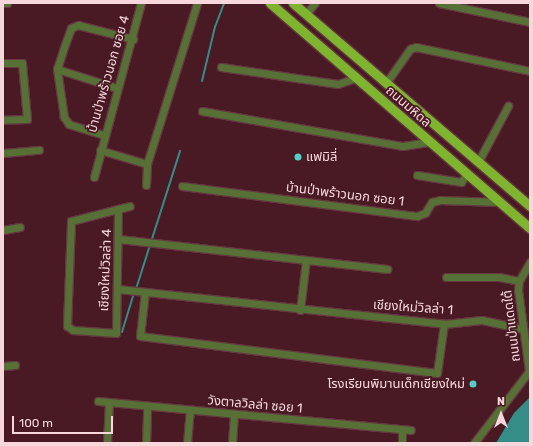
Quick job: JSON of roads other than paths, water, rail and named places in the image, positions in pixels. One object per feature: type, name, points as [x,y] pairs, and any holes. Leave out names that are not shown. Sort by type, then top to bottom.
[{"type":"main road","name":"ถนนมหิดล","points":[[270,3],[428,142],[530,228]]},
{"type":"main road","name":"ถนนมหิดล","points":[[293,3],[530,206]]},
{"type":"street","name":"บ้านป่าพร้าวนอก ซอย 4","points":[[94,178],[117,88],[133,39],[141,3]]},
{"type":"street","points":[[146,185],[147,164],[197,3]]},
{"type":"street","points":[[304,13],[310,3]]},
{"type":"street","points":[[304,13],[315,3]]},
{"type":"street","points":[[439,3],[530,22]]},
{"type":"street","points":[[104,135],[69,124],[64,117],[57,69],[71,28],[78,25],[133,39]]},
{"type":"street","points":[[386,83],[410,49],[416,47],[530,71]]},
{"type":"street","points":[[3,63],[22,63],[27,119],[3,120]]},
{"type":"street","points":[[221,67],[338,84],[355,78]]},
{"type":"street","points":[[57,69],[117,88]]},
{"type":"street","points":[[478,162],[508,106]]},
{"type":"street","points":[[202,111],[403,146],[428,142]]},
{"type":"street","points":[[3,152],[39,150]]},
{"type":"street","name":"บ้านป่าพร้าวนอก ซอย 4","points":[[100,150],[147,164]]},
{"type":"street","points":[[417,175],[461,182],[467,174]]},
{"type":"street","name":"บ้านป่าพร้าวนอก ซอย 1","points":[[182,186],[417,216],[425,213],[432,202],[440,200],[499,202]]},
{"type":"street","points":[[118,209],[130,206]]},
{"type":"street","name":"เชียงใหม่วิลล่า 4","points":[[118,209],[120,238],[116,333],[73,330],[67,326],[71,221],[118,209]]},
{"type":"street","points":[[3,230],[20,227]]},
{"type":"street","points":[[120,238],[387,269]]},
{"type":"street","points":[[300,310],[306,260]]},
{"type":"street","name":"ถนนป่าแดดใต้","points":[[474,443],[530,371],[519,300],[519,281],[530,262]]},
{"type":"street","points":[[446,277],[499,278],[519,281]]},
{"type":"street","name":"เชียงใหม่วิลล่า 1","points":[[118,289],[300,310],[444,324],[482,320],[523,329]]},
{"type":"street","points":[[138,291],[140,336],[437,373],[444,324]]},
{"type":"street","points":[[3,366],[14,365]]},
{"type":"street","name":"วังตาลวิลล่า ซอย 1","points":[[98,401],[234,416],[411,430]]},
{"type":"street","points":[[107,443],[109,402]]},
{"type":"street","points":[[146,443],[147,407]]},
{"type":"street","points":[[188,443],[190,411]]},
{"type":"street","points":[[232,443],[234,416]]},
{"type":"street","points":[[402,430],[402,443]]},
{"type":"water","points":[[530,397],[530,443],[496,443],[514,413]]},
{"type":"waterway","points":[[202,81],[215,27],[224,3]]},
{"type":"waterway","points":[[136,289],[180,151]]},
{"type":"waterway","points":[[122,332],[134,293]]},
{"type":"place","name":"แฟมิลี่","points":[[298,157]]},
{"type":"place","name":"โรงเรียนพิมานเด็กเชียงใหม่","points":[[473,384]]}]
